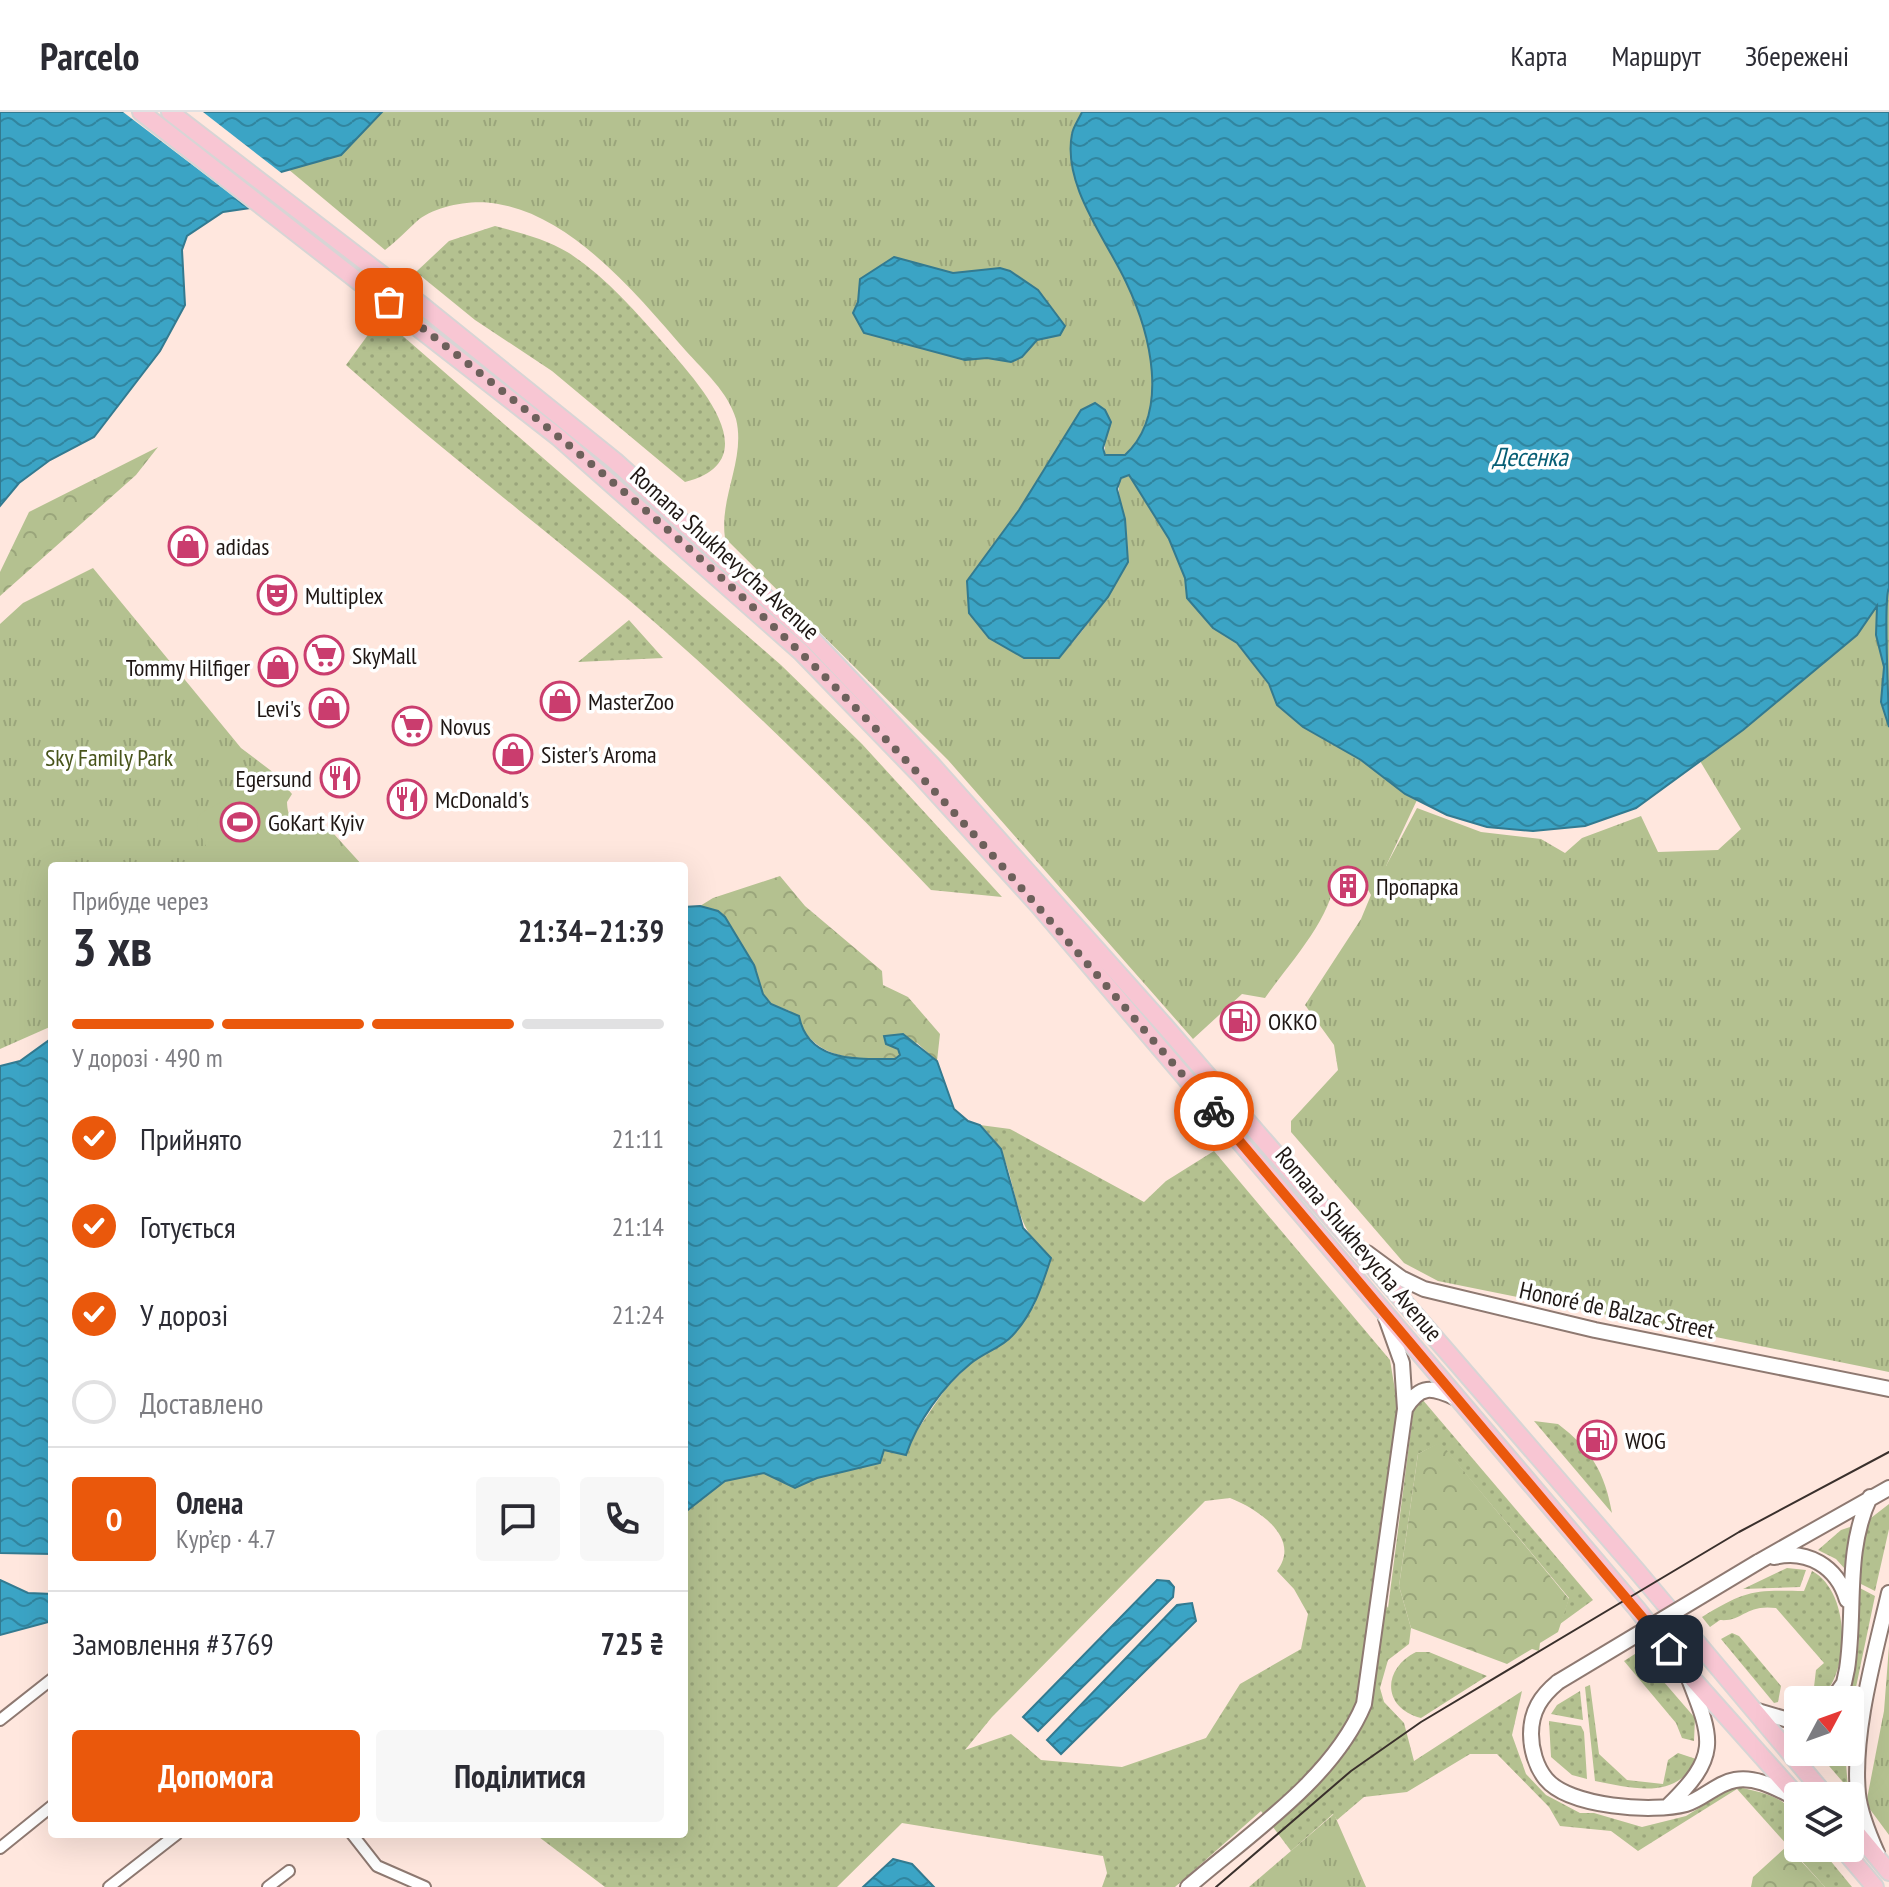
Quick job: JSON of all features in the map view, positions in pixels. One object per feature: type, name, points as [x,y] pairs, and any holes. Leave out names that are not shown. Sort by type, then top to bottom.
[{"type":"main road","name":"Romana Shukhevycha Avenue","points":[[141,112],[615,461],[814,641],[1057,903],[1814,1782]]},
{"type":"main road","name":"Romana Shukhevycha Avenue","points":[[170,112],[419,314],[622,492],[841,693],[1039,906],[1459,1399],[1684,1669],[1784,1782]]},
{"type":"main road","points":[[1864,1842],[1886,1868]]},
{"type":"main road","points":[[1854,1862],[1875,1887]]},
{"type":"street","name":"Honoré de Balzac Street","points":[[1350,1240],[1401,1278],[1424,1289],[1595,1330],[1889,1389]]},
{"type":"street","points":[[1188,1887],[1321,1771],[1353,1730],[1370,1677],[1405,1409],[1402,1363],[1383,1311]]},
{"type":"street","points":[[1405,1409],[1413,1396],[1424,1388],[1433,1387],[1459,1399]]},
{"type":"street","points":[[1784,1792],[1764,1783],[1734,1780],[1688,1803],[1634,1809],[1565,1792],[1547,1782],[1538,1766],[1531,1733],[1538,1704],[1558,1682],[1889,1488]]},
{"type":"street","points":[[1842,1686],[1847,1669],[1850,1611],[1861,1519],[1870,1497]]},
{"type":"street","points":[[1758,1562],[1790,1553],[1813,1559],[1836,1577],[1850,1611]]},
{"type":"street","points":[[1886,1868],[1858,1798],[1857,1773],[1859,1746],[1889,1593]]},
{"type":"street","points":[[1666,1807],[1694,1782],[1709,1748],[1706,1725],[1684,1669]]},
{"type":"street","points":[[0,1720],[48,1682]]},
{"type":"street","points":[[1754,1710],[1784,1719]]},
{"type":"street","points":[[0,1848],[48,1809]]},
{"type":"street","points":[[109,1887],[172,1838]]},
{"type":"street","points":[[355,1838],[377,1866],[425,1887]]},
{"type":"street","points":[[268,1887],[289,1871]]},
{"type":"green space","points":[[382,112],[1082,112],[1072,134],[1076,172],[1090,211],[1126,282],[1143,324],[1152,371],[1148,417],[1139,437],[1125,455],[1105,455],[1105,438],[1019,510],[967,581],[1059,658],[1103,601],[1119,568],[1126,533],[1119,485],[1121,478],[1129,475],[1169,539],[1185,578],[1187,598],[1213,628],[1237,643],[1269,685],[1277,705],[1303,727],[1361,760],[1417,800],[1386,866],[1417,808],[1481,832],[1541,839],[1565,853],[1582,838],[1641,816],[1658,852],[1718,850],[1741,829],[1700,761],[1743,730],[1857,635],[1889,588],[1889,1372],[1438,1281],[1404,1263],[1291,1132],[1291,1121],[1338,1070],[1334,1045],[1305,1005],[1361,919],[1371,895],[1362,881],[1350,871],[1339,871],[1334,877],[1327,907],[1318,924],[1265,998],[1242,994],[1193,1039],[948,760],[725,538],[726,508],[738,449],[736,419],[715,382],[625,284],[578,242],[553,225],[526,212],[498,204],[467,203],[433,211],[385,250],[288,169],[341,155]]},
{"type":"green space","points":[[495,226],[542,240],[569,253],[609,285],[666,346],[708,399],[719,420],[725,439],[722,457],[710,471],[685,482],[552,371],[475,320],[416,272],[449,241]]},
{"type":"green space","points":[[381,317],[781,665],[862,744],[1002,897],[931,890],[822,778],[708,670],[630,601],[346,365]]},
{"type":"green space","points":[[158,447],[136,475],[0,596],[0,572],[29,512]]},
{"type":"green space","name":"Sky Family Park","points":[[93,568],[241,748],[274,773],[292,794],[287,802],[292,819],[297,824],[333,833],[359,862],[48,862],[48,1028],[0,1049],[0,624],[23,603]]},
{"type":"green space","points":[[629,620],[663,658],[578,662]]},
{"type":"green space","name":"GoKart Kyiv","points":[[279,779],[286,786],[281,794],[280,806],[282,819],[287,825],[334,844],[353,862],[214,862],[198,830],[197,819],[201,813],[259,782]]},
{"type":"green space","points":[[780,876],[805,906],[882,971],[883,985],[908,997],[940,1034],[937,1061],[917,1043],[886,1044],[898,1049],[900,1055],[896,1059],[847,1057],[834,1053],[811,1039],[790,1011],[771,1004],[763,995],[754,965],[718,911],[700,906],[713,898]]},
{"type":"green space","points":[[980,1125],[1010,1129],[1144,1202],[1166,1181],[1214,1151],[1390,1360],[1398,1408],[1377,1589],[1388,1608],[1414,1406],[1422,1399],[1593,1600],[1560,1624],[1569,1598],[1440,1443],[1418,1454],[1399,1586],[1411,1628],[1409,1644],[1388,1660],[1380,1688],[1384,1702],[1404,1723],[1414,1761],[1522,1691],[1512,1735],[1526,1774],[1546,1795],[1580,1813],[1594,1813],[1642,1827],[1686,1816],[1735,1786],[1783,1802],[1784,1841],[1737,1789],[1638,1851],[1611,1831],[1560,1826],[1549,1807],[1497,1754],[1470,1754],[1407,1792],[1364,1797],[1337,1820],[1333,1814],[1291,1851],[1261,1811],[1175,1887],[1102,1887],[1107,1873],[1103,1856],[902,1823],[837,1887],[605,1887],[540,1838],[688,1838],[688,1510],[725,1481],[764,1473],[795,1488],[817,1478],[880,1463],[884,1450],[912,1438],[946,1388],[971,1363],[1011,1338],[1034,1306],[1051,1258],[1035,1243],[1025,1226],[1009,1174],[994,1141]],"holes":[[[1230,1498],[1264,1517],[1280,1536],[1284,1547],[1277,1571],[1294,1589],[1308,1614],[1301,1649],[1240,1684],[1206,1738],[1122,1767],[1041,1760],[1011,1734],[965,1750],[992,1717],[1205,1501]]]},
{"type":"green space","points":[[1534,1421],[1558,1424],[1588,1453],[1601,1474],[1612,1513]]},
{"type":"green space","points":[[1440,1442],[1569,1599],[1558,1632],[1540,1643],[1539,1651],[1532,1649],[1507,1664],[1411,1628],[1399,1586],[1418,1454]]},
{"type":"green space","points":[[1889,1504],[1889,1529],[1875,1591],[1857,1582],[1867,1521]]},
{"type":"green space","points":[[1853,1526],[1845,1569],[1836,1559],[1818,1550],[1841,1530]]},
{"type":"green space","points":[[1787,1568],[1806,1570],[1800,1587],[1743,1589]]},
{"type":"green space","points":[[1812,1571],[1825,1581],[1840,1614],[1841,1653],[1830,1686],[1814,1686],[1816,1670],[1824,1663],[1776,1608],[1757,1608],[1728,1620],[1720,1620],[1710,1627],[1702,1617],[1729,1601],[1750,1594],[1804,1591]]},
{"type":"green space","points":[[1856,1586],[1875,1596],[1856,1686],[1849,1686],[1857,1659]]},
{"type":"green space","points":[[1732,1633],[1739,1636],[1781,1686],[1778,1702],[1774,1703],[1721,1639]]},
{"type":"green space","points":[[1889,1646],[1889,1835],[1866,1804],[1884,1711]]},
{"type":"green space","points":[[1416,1652],[1429,1652],[1487,1676],[1421,1718],[1399,1706],[1391,1688],[1397,1668]]},
{"type":"green space","points":[[1638,1652],[1695,1718],[1694,1741],[1682,1738],[1676,1723],[1624,1661]]},
{"type":"green space","points":[[1590,1685],[1599,1754],[1627,1780],[1663,1784],[1668,1760],[1678,1753],[1696,1759],[1688,1772],[1677,1781],[1652,1788],[1595,1781],[1585,1687]]},
{"type":"green space","points":[[1580,1691],[1583,1720],[1551,1714],[1557,1705]]},
{"type":"green space","points":[[1549,1721],[1581,1726],[1587,1779],[1572,1775],[1551,1757]]},
{"type":"green space","points":[[1829,1766],[1846,1766],[1848,1782],[1843,1782]]},
{"type":"green space","points":[[1334,1814],[1366,1887],[1249,1887]]},
{"type":"green space","points":[[1784,1849],[1784,1862],[1802,1862],[1825,1887],[1751,1887],[1753,1877]]},
{"type":"green space","points":[[1803,1862],[1831,1862],[1852,1887],[1825,1887]]},
{"type":"water","points":[[0,112],[382,112],[341,155],[281,172],[250,208],[223,212],[187,236],[182,250],[185,305],[160,351],[94,437],[50,460],[19,483],[0,506]]},
{"type":"water","name":"Десенка","points":[[1082,112],[1889,112],[1889,588],[1886,630],[1889,727],[1881,702],[1884,667],[1876,635],[1877,606],[1857,635],[1743,730],[1636,808],[1585,826],[1533,831],[1487,827],[1447,815],[1405,794],[1361,760],[1303,727],[1277,705],[1269,684],[1237,643],[1213,628],[1187,598],[1185,578],[1169,539],[1129,475],[1121,478],[1117,489],[1125,519],[1128,562],[1108,597],[1059,658],[1024,658],[989,638],[969,613],[967,581],[1019,510],[1081,410],[1095,403],[1105,410],[1111,422],[1103,448],[1105,455],[1125,455],[1139,437],[1148,417],[1152,395],[1148,347],[1135,302],[1088,211],[1073,173],[1072,134]]},
{"type":"water","points":[[894,257],[953,273],[1000,268],[1010,271],[1038,290],[1065,326],[1060,335],[1037,340],[1022,357],[1011,362],[987,358],[965,360],[864,333],[853,313],[858,302],[860,279]]},
{"type":"water","points":[[700,906],[718,911],[725,917],[754,965],[763,994],[771,1004],[799,1016],[804,1031],[813,1043],[824,1050],[851,1058],[895,1059],[900,1055],[898,1049],[886,1044],[884,1036],[903,1034],[937,1061],[954,1109],[968,1121],[980,1125],[1001,1149],[1023,1228],[1051,1258],[1026,1318],[1008,1340],[975,1360],[950,1383],[924,1418],[906,1455],[884,1450],[880,1463],[817,1478],[795,1488],[764,1473],[725,1481],[688,1510],[688,907]]},
{"type":"water","points":[[48,1041],[48,1554],[0,1553],[0,1066],[20,1061]]},
{"type":"water","points":[[0,1580],[28,1593],[48,1594],[48,1622],[0,1635]]},
{"type":"water","points":[[1157,1580],[1169,1581],[1174,1587],[1173,1597],[1038,1731],[1023,1717]]},
{"type":"water","points":[[1192,1603],[1196,1621],[1061,1754],[1047,1740],[1177,1605]]},
{"type":"water","points":[[893,1859],[912,1864],[934,1887],[863,1887]]},
{"type":"pier","points":[[123,112],[203,112],[284,175],[253,211]]},
{"type":"tram line","points":[[1216,1887],[1351,1771],[1421,1722],[1739,1532],[1889,1452]]},
{"type":"way so far","points":[[389,302],[558,437],[801,652],[920,775],[1039,906],[1214,1111]]},
{"type":"place","name":"adidas","points":[[188,546]]},
{"type":"place","name":"Multiplex","points":[[277,595]]},
{"type":"place","name":"SkyMall","points":[[324,655]]},
{"type":"place","name":"Tommy Hilfiger","points":[[278,667]]},
{"type":"place","name":"MasterZoo","points":[[560,701]]},
{"type":"place","name":"Levi's","points":[[329,708]]},
{"type":"place","name":"Novus","points":[[412,726]]},
{"type":"place","name":"Sister's Aroma","points":[[513,754]]},
{"type":"place","name":"Egersund","points":[[340,778]]},
{"type":"place","name":"McDonald's","points":[[407,799]]},
{"type":"place","name":"GoKart Kyiv","points":[[240,822]]},
{"type":"place","name":"Пропарка","points":[[1348,886]]},
{"type":"place","name":"OKKO","points":[[1240,1021]]},
{"type":"place","name":"WOG","points":[[1597,1440]]},
{"type":"route","points":[[1214,1111],[1669,1649]]}]
